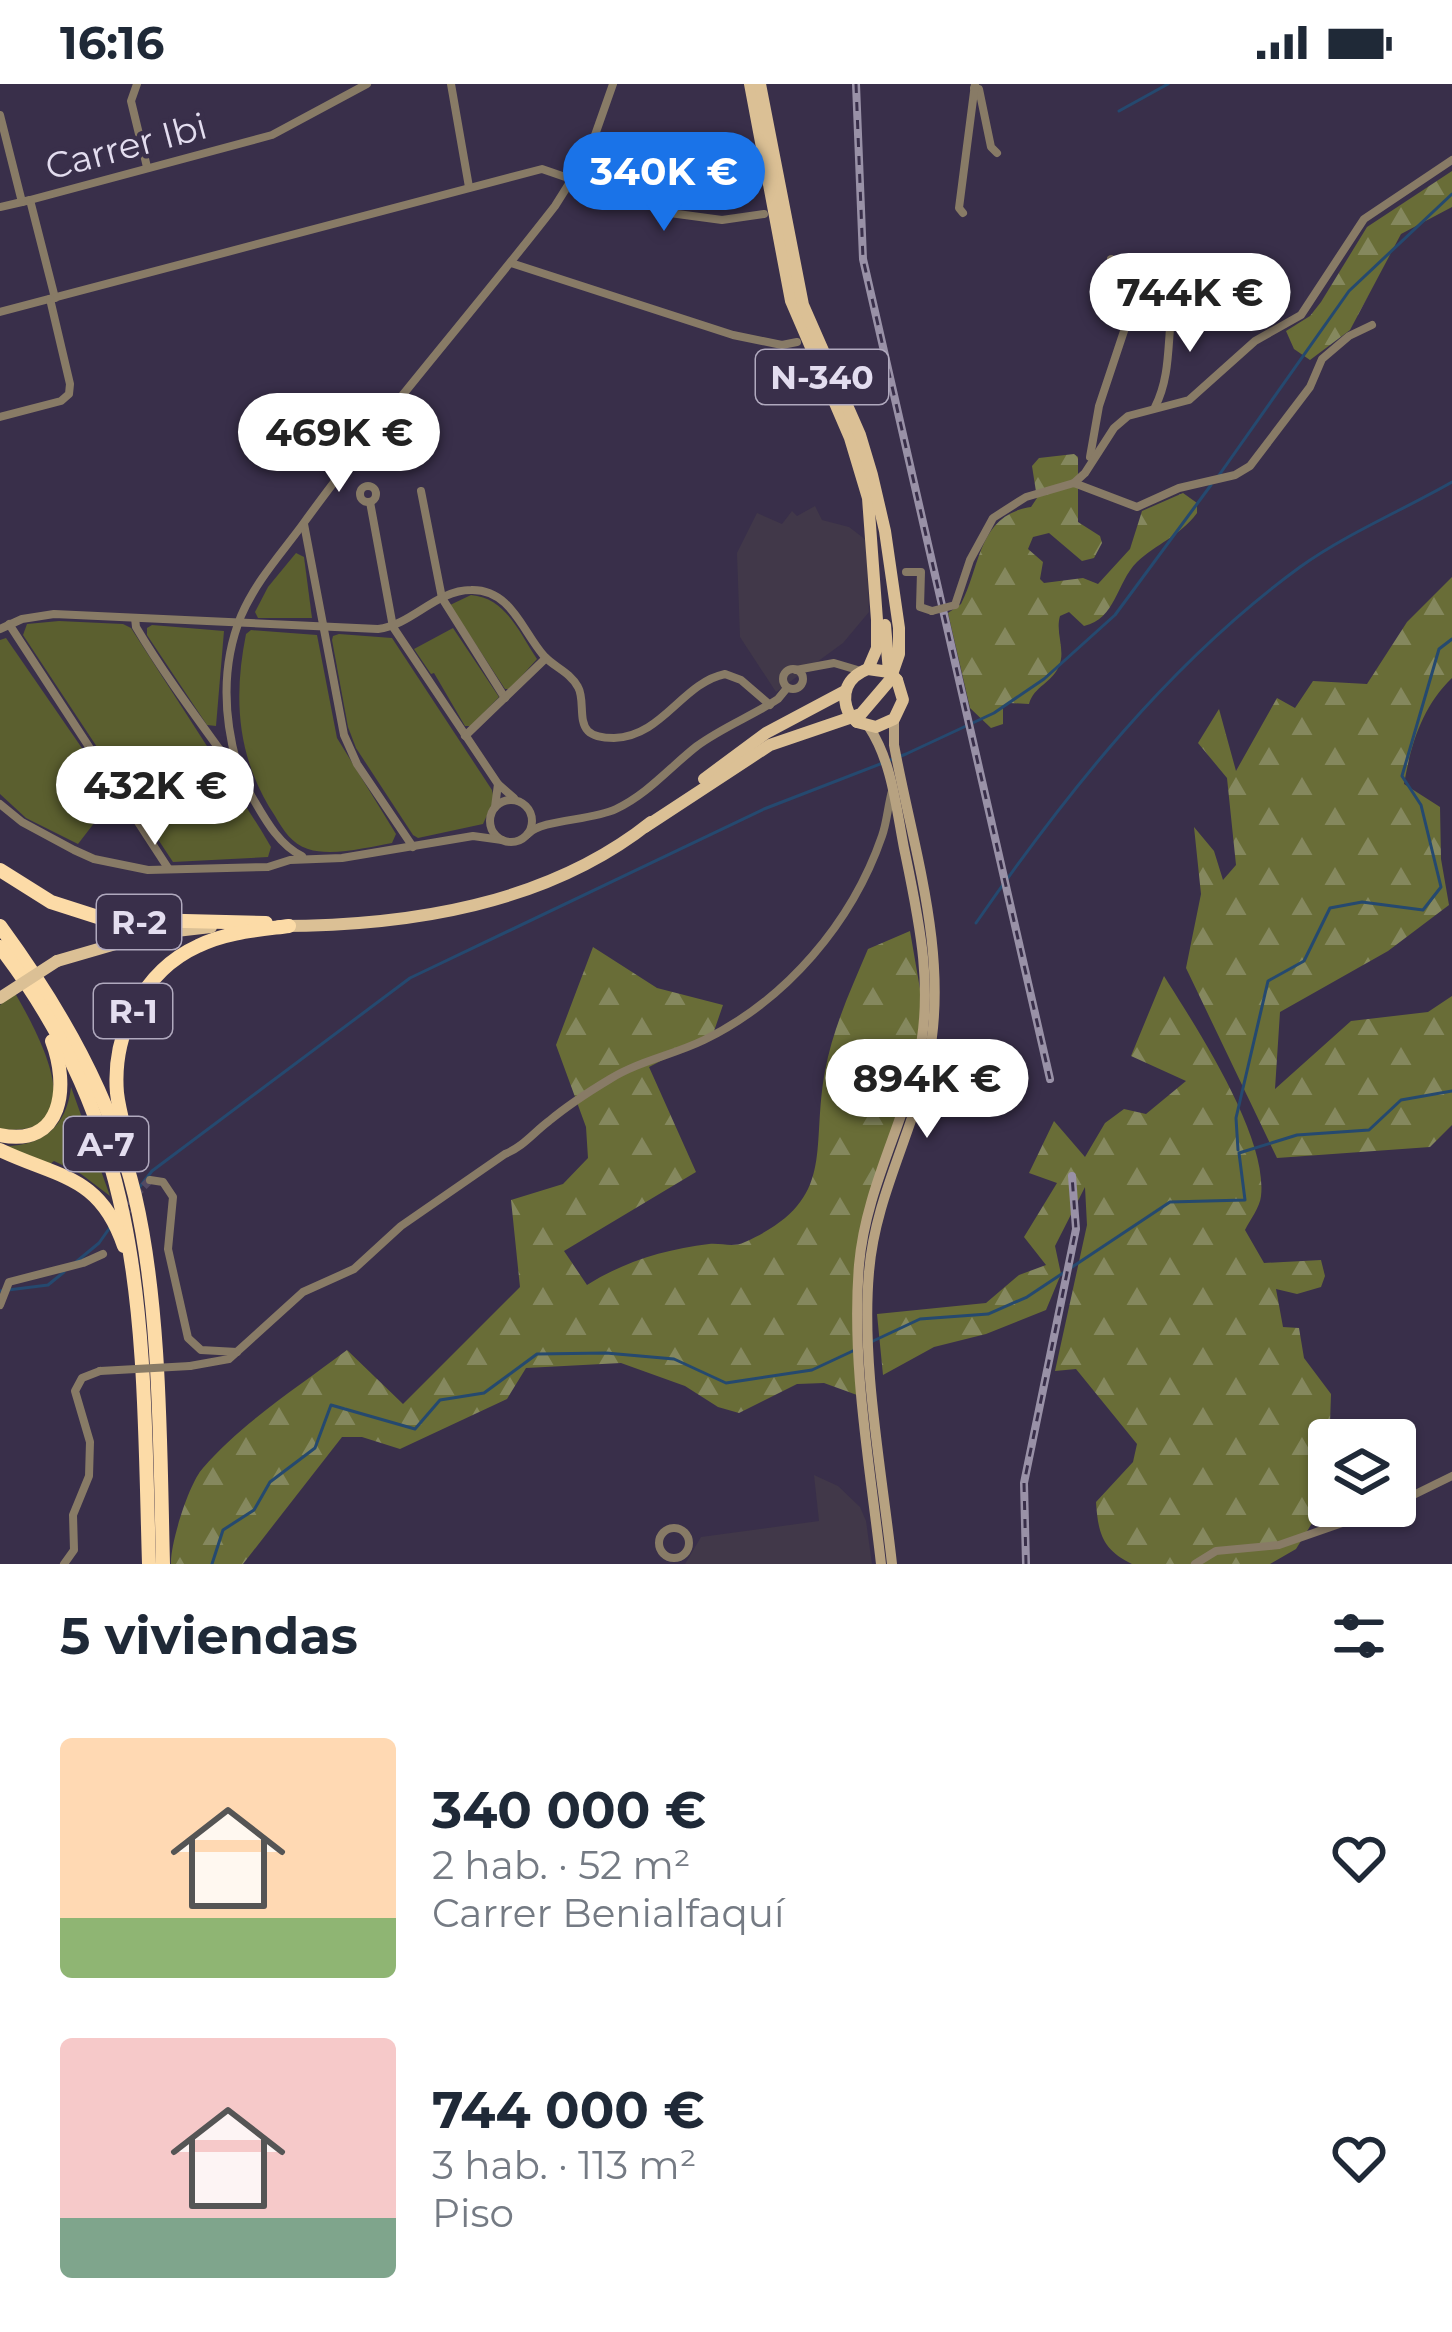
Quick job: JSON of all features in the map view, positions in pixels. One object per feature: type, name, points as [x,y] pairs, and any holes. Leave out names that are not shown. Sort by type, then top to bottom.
[{"type":"highway","name":"R-2","points":[[0,870],[51,902],[104,919],[232,920],[289,926]]},
{"type":"highway","name":"A-7","points":[[0,926],[45,988],[92,1075],[134,1194],[150,1284],[156,1542],[149,1564]]},
{"type":"highway","name":"R-1","points":[[134,1194],[117,1076],[123,1039],[139,1000],[163,970],[198,945],[230,934],[289,926]]},
{"type":"highway","name":"A-7","points":[[0,947],[35,998],[80,1081],[111,1156],[129,1234],[156,1542],[163,1564]]},
{"type":"highway","points":[[0,1136],[17,1138],[38,1131],[61,1102],[59,1060],[35,998]]},
{"type":"highway","points":[[0,1150],[77,1180],[105,1205],[126,1251],[137,1303]]},
{"type":"main road","name":"N-340","points":[[645,827],[756,740],[845,690],[877,648],[868,499],[850,438],[791,301],[749,84]]},
{"type":"main road","name":"N-340","points":[[0,998],[57,961],[150,934],[382,920],[471,907],[564,874],[770,746],[854,718],[881,694],[894,672],[900,639],[880,510],[865,448],[814,337],[798,290],[760,84]]},
{"type":"main road","name":"N-340","points":[[880,510],[893,676],[903,700],[894,719]]},
{"type":"main road","points":[[864,670],[893,676]]},
{"type":"main road","points":[[845,690],[855,718],[881,745],[925,957],[926,1002],[916,1067],[877,1186],[859,1262],[857,1322],[881,1564]]},
{"type":"main road","points":[[818,707],[855,718],[894,719],[894,745],[931,933],[936,984],[926,1072],[881,1202],[869,1270],[868,1328],[892,1564]]},
{"type":"street","points":[[137,84],[130,101],[147,167]]},
{"type":"street","name":"Carrer Ibi","points":[[0,207],[280,132],[367,84]]},
{"type":"street","points":[[451,84],[470,187]]},
{"type":"street","points":[[241,778],[229,737],[226,690],[239,622],[256,586],[574,178],[602,122],[613,84]]},
{"type":"street","points":[[963,213],[959,208],[975,86],[980,89],[991,147],[998,153]]},
{"type":"street","points":[[0,115],[52,298],[70,384],[69,394],[61,401],[0,417]]},
{"type":"street","points":[[906,572],[920,572],[920,608],[932,611],[955,604],[970,560],[993,518],[1025,497],[1074,483],[1121,422],[1189,400],[1255,341],[1301,315],[1364,219],[1452,160]]},
{"type":"street","points":[[0,312],[542,169],[670,213],[722,220],[764,214]]},
{"type":"street","points":[[1090,464],[1099,406],[1128,319],[1111,259]]},
{"type":"street","points":[[510,263],[733,335],[782,345],[796,342]]},
{"type":"street","points":[[1154,408],[1167,373],[1172,302],[1178,284]]},
{"type":"street","points":[[1074,483],[1137,507],[1179,488],[1235,475],[1250,466],[1270,442],[1310,387],[1322,359],[1349,336],[1372,325]]},
{"type":"street","points":[[421,491],[442,598],[506,698]]},
{"type":"street","points":[[370,502],[393,627],[498,784],[550,823]]},
{"type":"street","points":[[304,523],[347,745],[413,847]]},
{"type":"street","points":[[169,870],[5,627],[54,614],[325,629],[393,627],[442,598],[466,590],[490,592],[512,610],[546,658],[570,676],[579,689],[584,726],[592,735],[627,737],[647,728],[725,674],[741,680],[770,705]]},
{"type":"street","points":[[135,618],[136,627],[180,696],[286,847],[309,859]]},
{"type":"street","points":[[464,736],[546,658]]},
{"type":"street","points":[[0,804],[46,837],[94,859],[169,870],[342,859],[473,836],[513,842],[534,827],[584,820],[617,808],[650,788],[708,739],[784,695],[787,671],[800,673],[820,663],[864,670]]},
{"type":"street","points":[[833,663],[845,690]]},
{"type":"street","points":[[787,688],[800,687],[800,673]]},
{"type":"street","points":[[498,784],[491,827],[502,840]]},
{"type":"street","points":[[64,1564],[74,1550],[73,1515],[89,1476],[90,1442],[75,1391],[82,1378],[100,1371],[215,1364],[237,1352],[303,1292],[354,1269],[401,1226],[520,1148],[550,1120],[608,1080],[709,1037],[760,1009],[799,973],[841,919],[883,835],[892,789]]},
{"type":"street","points":[[473,836],[508,800],[524,804]]},
{"type":"street","points":[[524,804],[532,824],[528,834]]},
{"type":"street","points":[[150,1180],[163,1182],[173,1197],[168,1249],[188,1338],[202,1350],[237,1352]]},
{"type":"street","points":[[0,1305],[9,1282],[83,1263],[103,1253]]},
{"type":"street","points":[[1416,1494],[1452,1476]]},
{"type":"street","points":[[1195,1564],[1216,1551],[1279,1545],[1330,1527]]},
{"type":"street","points":[[668,1529],[682,1530],[688,1538],[687,1551],[666,1560],[661,1536],[668,1529]]},
{"type":"shaded area","points":[[815,506],[822,520],[849,527],[866,540],[869,612],[843,643],[776,692],[740,637],[737,553],[757,513],[782,524],[792,511],[797,516]]},
{"type":"shaded area","points":[[814,1475],[838,1486],[860,1507],[872,1564],[685,1564],[701,1537],[819,1521]]},
{"type":"green space","points":[[1452,171],[1452,207],[1401,234],[1350,330],[1310,360],[1294,349],[1286,331],[1310,316],[1321,302],[1367,227]]},
{"type":"green space","points":[[1078,457],[1078,522],[1100,536],[1102,543],[1094,558],[1082,561],[1049,533],[1033,537],[1028,549],[1043,562],[1040,579],[1044,583],[1083,578],[1098,584],[1130,549],[1142,511],[1183,493],[1197,503],[1197,513],[1137,562],[1103,616],[1084,626],[1069,612],[1060,616],[1061,654],[1056,672],[1029,704],[1003,707],[1003,724],[991,728],[970,708],[948,613],[961,604],[991,531],[1014,512],[1031,507],[1037,498],[1032,466],[1039,458]]},
{"type":"green space","points":[[296,553],[304,557],[312,618],[258,618],[255,612],[268,587]]},
{"type":"green space","points":[[1452,577],[1452,678],[1419,727],[1404,784],[1440,807],[1441,859],[1449,905],[1388,951],[1280,1012],[1275,1089],[1351,1021],[1428,1012],[1452,996],[1452,1125],[1430,1147],[1277,1158],[1186,968],[1201,894],[1194,827],[1214,851],[1223,880],[1236,865],[1227,778],[1198,743],[1219,709],[1236,771],[1277,698],[1295,708],[1313,681],[1367,684],[1407,622]]},
{"type":"green space","points":[[471,595],[503,609],[537,659],[510,689],[505,689],[450,605]]},
{"type":"green space","points":[[59,621],[131,628],[261,830],[271,847],[268,857],[173,862],[23,635],[27,624]]},
{"type":"green space","points":[[152,625],[224,631],[216,726],[207,725],[147,635]]},
{"type":"green space","points":[[453,628],[499,697],[471,726],[465,726],[414,649]]},
{"type":"green space","points":[[251,630],[317,635],[337,738],[396,834],[392,843],[318,851],[297,844],[281,826],[253,773],[241,728],[242,658]]},
{"type":"green space","points":[[339,634],[392,638],[492,790],[494,800],[483,824],[418,838],[413,835],[356,748],[348,727],[332,640]]},
{"type":"green space","points":[[6,638],[115,796],[78,844],[26,818],[0,794],[0,640]]},
{"type":"green space","points":[[910,931],[925,1018],[863,1235],[857,1395],[824,1383],[797,1384],[739,1413],[718,1407],[685,1386],[621,1363],[526,1368],[507,1399],[400,1449],[362,1437],[342,1437],[243,1564],[171,1564],[181,1514],[198,1476],[253,1420],[347,1350],[403,1404],[520,1287],[511,1200],[563,1184],[588,1158],[586,1127],[556,1045],[593,947],[657,988],[723,1005],[713,1034],[649,1067],[696,1172],[564,1251],[587,1285],[661,1253],[741,1244],[795,1209],[814,1171],[825,1071],[855,979],[868,949]]},
{"type":"green space","points":[[1164,976],[1227,1083],[1253,1143],[1261,1196],[1245,1230],[1264,1263],[1321,1260],[1325,1276],[1321,1287],[1297,1294],[1276,1289],[1283,1327],[1299,1328],[1304,1358],[1331,1394],[1330,1419],[1308,1419],[1310,1527],[1296,1549],[1270,1564],[1132,1564],[1104,1540],[1096,1502],[1133,1462],[1137,1444],[1076,1369],[1055,1371],[1087,1225],[1085,1187],[1055,1246],[1061,1274],[1046,1310],[986,1334],[934,1347],[883,1375],[877,1314],[986,1303],[1019,1275],[1046,1265],[1024,1237],[1057,1183],[1029,1173],[1054,1121],[1085,1157],[1105,1123],[1124,1109],[1146,1114],[1186,1081],[1131,1056]]},
{"type":"green space","points":[[15,993],[46,1056],[53,1101],[47,1118],[29,1128],[0,1129],[0,1005]]},
{"type":"green space","points":[[71,1087],[110,1196],[54,1161],[50,1164],[5,1146],[31,1142],[51,1131],[64,1112]]},
{"type":"waterway","points":[[1119,111],[1168,84]]},
{"type":"waterway","points":[[1217,478],[1349,291],[1452,194]]},
{"type":"waterway","points":[[976,923],[1084,778],[1207,644],[1318,555],[1452,482]]},
{"type":"waterway","points":[[138,1189],[152,1171],[410,978],[764,809],[906,754],[994,713],[1044,679],[1115,615],[1211,485]]},
{"type":"waterway","points":[[1238,1150],[1236,1118],[1268,981],[1304,961],[1330,908],[1362,902],[1423,910],[1441,887],[1421,805],[1402,776],[1439,649],[1452,639]]},
{"type":"waterway","points":[[871,1342],[920,1319],[988,1314],[1027,1297],[1170,1202],[1245,1200],[1239,1153],[1297,1135],[1369,1130],[1401,1100],[1452,1091]]},
{"type":"waterway","points":[[76,1262],[111,1226]]},
{"type":"waterway","points":[[0,1291],[48,1285],[64,1272]]},
{"type":"waterway","points":[[212,1564],[223,1530],[254,1510],[270,1482],[315,1448],[331,1405],[415,1429],[440,1400],[484,1393],[537,1354],[674,1359],[726,1383],[812,1370],[857,1349]]},
{"type":"tunnel","points":[[124,1216],[150,1180]]},
{"type":"railway","points":[[856,84],[863,259],[1050,1079]]},
{"type":"railway","points":[[1026,1564],[1024,1483],[1076,1229],[1072,1176]]}]
